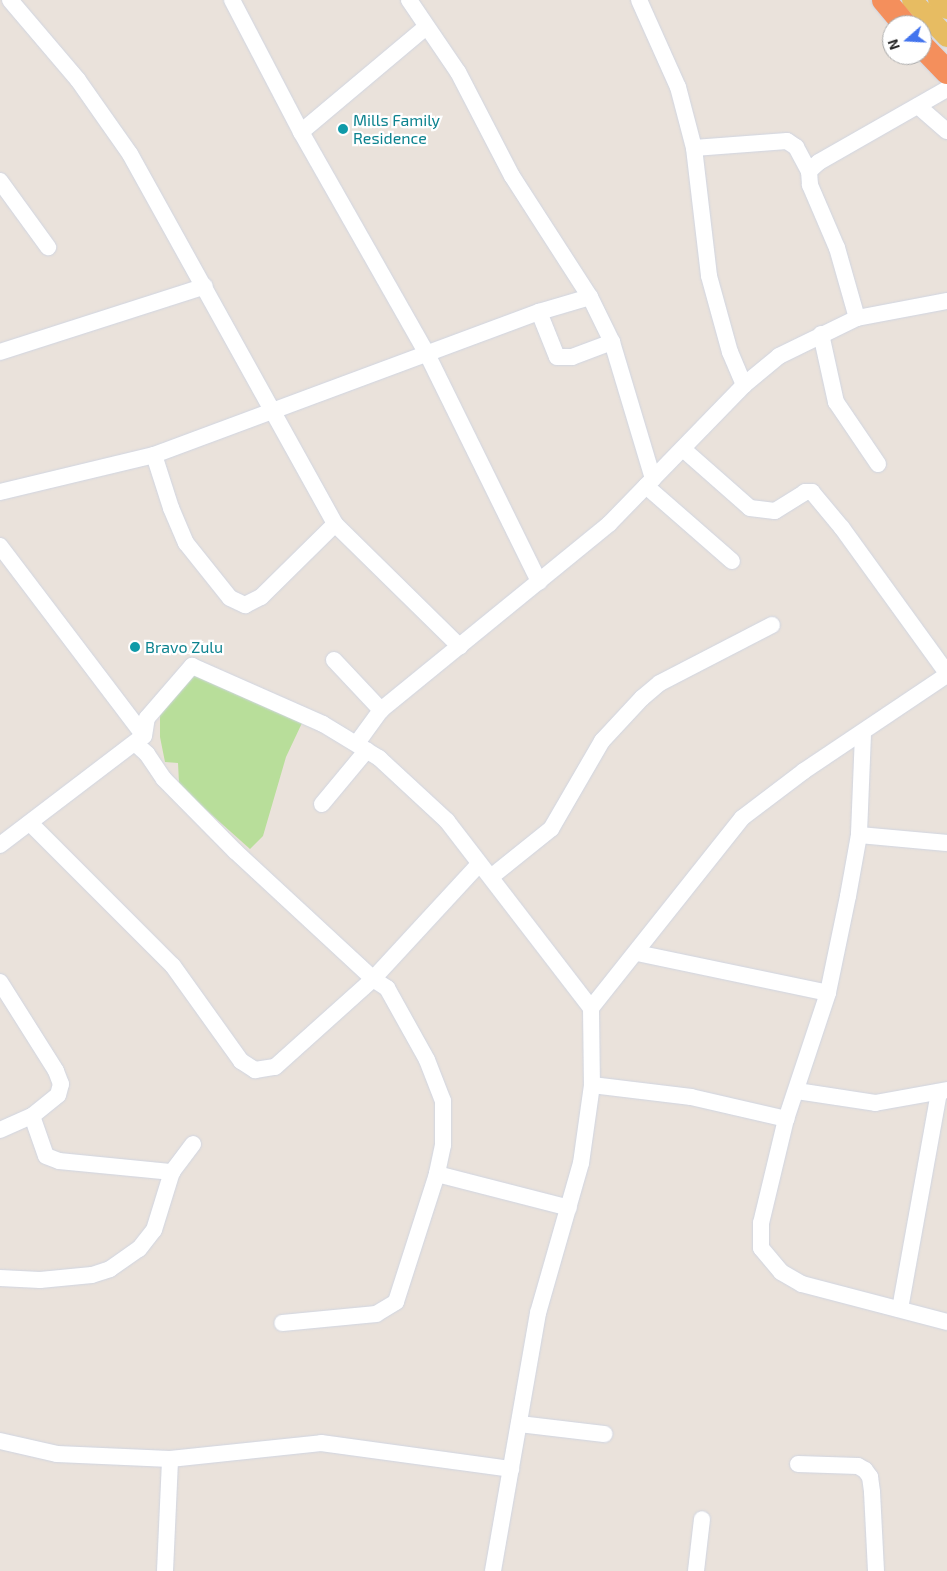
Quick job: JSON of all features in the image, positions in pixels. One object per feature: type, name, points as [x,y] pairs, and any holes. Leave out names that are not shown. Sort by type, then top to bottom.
[{"type":"highway","points":[[884,0],[897,15]]},
{"type":"highway","points":[[932,56],[947,72]]},
{"type":"main road","points":[[912,0],[947,37]]},
{"type":"main road","points":[[938,0],[947,9]]},
{"type":"street","points":[[10,0],[78,80],[130,154],[336,524],[460,647]]},
{"type":"street","points":[[232,0],[301,132],[427,354],[539,582]]},
{"type":"street","points":[[409,0],[426,28],[458,72],[512,176],[590,297],[612,342],[650,482],[732,561]]},
{"type":"street","points":[[638,0],[678,87],[694,148],[709,276],[730,352],[744,385]]},
{"type":"street","points":[[301,132],[426,28]]},
{"type":"street","points":[[809,170],[819,162],[947,89]]},
{"type":"street","points":[[918,106],[947,131]]},
{"type":"street","points":[[694,148],[787,141],[796,147],[809,170],[810,185],[837,248],[857,318]]},
{"type":"street","points":[[0,181],[48,247]]},
{"type":"street","points":[[0,352],[205,286]]},
{"type":"street","points":[[0,492],[154,455],[539,312],[590,297]]},
{"type":"street","points":[[322,804],[362,746],[381,710],[609,524],[744,385],[779,356],[857,318],[947,301]]},
{"type":"street","points":[[539,312],[557,357],[572,357],[612,342]]},
{"type":"street","points":[[821,334],[836,402],[878,464]]},
{"type":"street","points":[[591,1008],[637,953],[742,818],[804,771],[863,734],[947,674],[830,513],[812,492],[799,495],[775,511],[750,508],[683,449]]},
{"type":"street","points":[[154,455],[171,508],[186,543],[230,598],[245,604],[261,597],[336,524]]},
{"type":"street","points":[[0,546],[140,740],[164,779],[235,850],[373,979],[387,988],[427,1060],[443,1101],[443,1145],[437,1174],[396,1302],[376,1314],[282,1323]]},
{"type":"street","points":[[491,877],[551,829],[602,741],[642,698],[660,683],[772,625]]},
{"type":"street","points":[[334,660],[381,710]]},
{"type":"street","points":[[0,845],[140,740],[146,718],[192,666],[289,708],[362,746],[447,821],[591,1008],[592,1085],[581,1163],[538,1313],[493,1571]]},
{"type":"street","points":[[863,734],[859,835],[828,993],[786,1119],[761,1223],[761,1248],[781,1272],[802,1284],[947,1322]]},
{"type":"street","points":[[30,823],[173,966],[241,1061],[255,1070],[275,1067],[373,979],[479,864]]},
{"type":"street","points":[[859,835],[947,842]]},
{"type":"street","points":[[637,953],[828,993]]},
{"type":"street","points":[[0,982],[56,1071],[61,1084],[58,1095],[32,1116],[0,1130]]},
{"type":"street","points":[[592,1085],[691,1096],[786,1119]]},
{"type":"street","points":[[796,1091],[875,1103],[943,1091],[900,1309]]},
{"type":"street","points":[[32,1116],[46,1156],[59,1161],[172,1172]]},
{"type":"street","points":[[0,1278],[40,1280],[92,1275],[110,1269],[139,1249],[154,1230],[172,1172],[194,1144]]},
{"type":"street","points":[[437,1174],[569,1208]]},
{"type":"street","points":[[519,1424],[604,1434]]},
{"type":"street","points":[[0,1441],[57,1454],[170,1459],[321,1443],[511,1469]]},
{"type":"street","points":[[165,1571],[170,1459]]},
{"type":"street","points":[[798,1464],[858,1466],[865,1470],[870,1477],[872,1492],[876,1571]]},
{"type":"street","points":[[696,1571],[702,1519]]},
{"type":"green space","points":[[194,670],[302,723],[286,757],[263,836],[250,849],[185,791],[179,783],[178,763],[165,762],[160,737],[160,706]]},
{"type":"place","name":"Mills Family Residence","points":[[343,129]]},
{"type":"place","name":"Bravo Zulu","points":[[135,647]]}]
